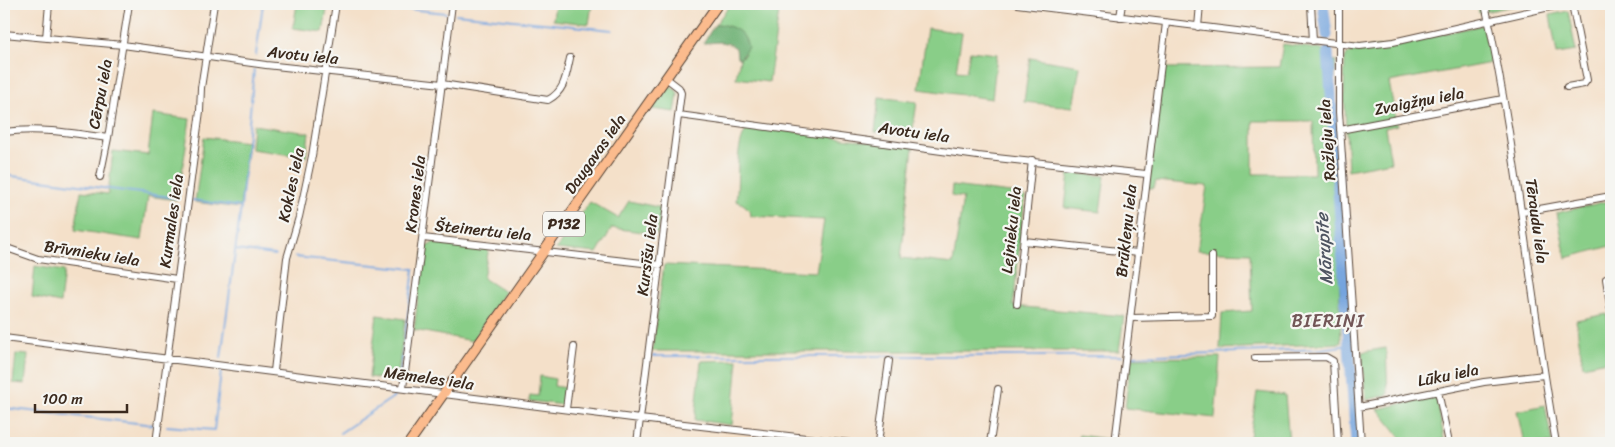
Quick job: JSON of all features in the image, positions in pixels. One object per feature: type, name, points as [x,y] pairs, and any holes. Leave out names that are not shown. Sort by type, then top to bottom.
[{"type":"main road","name":"Daugavas iela","points":[[409,443],[718,4]]},
{"type":"street","points":[[46,38],[49,4]]},
{"type":"street","name":"Cērpu iela","points":[[4,132],[19,129],[54,131],[108,138],[129,4]]},
{"type":"street","name":"Kurmales iela","points":[[156,443],[214,4]]},
{"type":"street","name":"Kokles iela","points":[[274,372],[286,264],[307,182],[336,4]]},
{"type":"street","name":"Krones iela","points":[[404,388],[452,4]]},
{"type":"street","points":[[1018,4],[1069,7],[1120,17],[1340,44],[1381,44],[1563,4]]},
{"type":"street","points":[[1120,17],[1122,4]]},
{"type":"street","points":[[1198,26],[1200,4]]},
{"type":"street","points":[[1311,4],[1313,41]]},
{"type":"street","name":"Rožleju iela","points":[[1339,4],[1338,88],[1340,130],[1361,443]]},
{"type":"street","name":"Tēraudu iela","points":[[1485,4],[1523,212],[1544,375],[1556,443]]},
{"type":"street","points":[[1568,87],[1584,84],[1587,80],[1572,4]]},
{"type":"street","name":"Brūkleņu iela","points":[[1115,443],[1131,318],[1146,174],[1166,22]]},
{"type":"street","name":"Avotu iela","points":[[4,34],[123,45],[325,72],[442,84],[548,100],[558,95],[563,88],[570,58]]},
{"type":"street","name":"Kursīšu iela","points":[[637,443],[681,90],[666,78]]},
{"type":"street","name":"Zvaigžņu iela","points":[[1340,130],[1503,99]]},
{"type":"street","name":"Avotu iela","points":[[679,115],[978,156],[1032,160],[1146,174]]},
{"type":"street","points":[[100,177],[108,138]]},
{"type":"street","name":"Lejnieku iela","points":[[1017,304],[1032,160]]},
{"type":"street","points":[[1523,212],[1611,196]]},
{"type":"street","name":"Šteinertu iela","points":[[423,238],[660,264]]},
{"type":"street","points":[[1024,242],[1138,253]]},
{"type":"street","name":"Brīvnieku iela","points":[[4,247],[38,259],[177,279]]},
{"type":"street","points":[[1131,318],[1212,316],[1212,256]]},
{"type":"street","points":[[1606,279],[1611,311]]},
{"type":"street","name":"Mēmeles iela","points":[[4,338],[640,419],[850,443]]},
{"type":"street","points":[[566,409],[574,347]]},
{"type":"street","points":[[1255,358],[1326,357],[1333,361],[1338,443]]},
{"type":"street","points":[[878,443],[889,361]]},
{"type":"street","name":"Lūku iela","points":[[1359,407],[1484,382],[1544,375]]},
{"type":"street","points":[[990,443],[998,389]]},
{"type":"street","points":[[1438,391],[1449,443]]},
{"type":"green space","points":[[297,4],[328,4],[323,32],[293,28]]},
{"type":"green space","points":[[555,4],[592,4],[589,24],[553,20]]},
{"type":"green space","points":[[731,4],[780,4],[769,82],[736,78],[740,59],[745,54],[719,24],[714,26]]},
{"type":"green space","points":[[1477,4],[1523,4],[1479,13]]},
{"type":"green space","points":[[1568,11],[1576,51],[1557,54],[1550,15]]},
{"type":"green space","points":[[719,24],[734,28],[744,37],[748,47],[740,59],[737,57],[736,48],[728,43],[703,43],[714,26]]},
{"type":"green space","points":[[1483,25],[1491,63],[1389,82],[1397,125],[1385,128],[1391,162],[1348,170],[1344,89],[1345,58],[1347,54],[1352,53],[1352,48],[1380,47]]},
{"type":"green space","points":[[927,28],[962,33],[956,71],[966,72],[970,51],[997,54],[992,99],[919,89]]},
{"type":"green space","points":[[1283,44],[1331,51],[1331,60],[1336,61],[1334,89],[1341,343],[1220,349],[1222,313],[1252,311],[1250,253],[1197,251],[1207,186],[1156,181],[1154,188],[1148,188],[1164,68],[1279,67]],"holes":[[[1253,121],[1313,121],[1314,174],[1253,174]]]},
{"type":"green space","points":[[1030,58],[1080,66],[1073,107],[1024,102]]},
{"type":"green space","points":[[668,86],[676,90],[678,94],[675,112],[652,109]]},
{"type":"green space","points":[[879,97],[917,102],[912,136],[875,132]]},
{"type":"green space","points":[[153,114],[190,119],[178,200],[148,196],[142,240],[75,230],[81,191],[108,194],[113,151],[148,155]]},
{"type":"green space","points":[[253,125],[309,133],[306,157],[251,149]]},
{"type":"green space","points":[[749,126],[913,147],[901,258],[953,264],[963,198],[951,196],[952,186],[1019,194],[1025,197],[1013,306],[1124,316],[1119,351],[652,351],[664,265],[816,272],[824,220],[751,216],[746,206],[736,201],[739,152],[744,134]]},
{"type":"green space","points":[[204,137],[248,142],[240,208],[195,202]]},
{"type":"green space","points":[[1069,173],[1105,176],[1100,212],[1065,208]]},
{"type":"green space","points":[[629,201],[662,208],[657,234],[612,228],[597,253],[556,249],[590,202],[618,218]]},
{"type":"green space","points":[[1608,201],[1611,217],[1611,246],[1566,258],[1557,213]]},
{"type":"green space","points":[[435,242],[489,248],[483,278],[505,292],[472,341],[414,330],[424,248]]},
{"type":"green space","points":[[35,266],[64,271],[60,303],[32,297]]},
{"type":"green space","points":[[1607,314],[1611,360],[1583,366],[1576,320]]},
{"type":"green space","points":[[377,315],[405,319],[397,381],[369,377]]},
{"type":"green space","points":[[1386,348],[1388,395],[1366,400],[1362,352]]},
{"type":"green space","points":[[16,354],[28,355],[25,384],[13,383]]},
{"type":"green space","points":[[1220,357],[1215,418],[1125,408],[1131,358]]},
{"type":"green space","points":[[738,360],[732,425],[695,420],[701,361]]},
{"type":"green space","points":[[540,376],[555,379],[554,386],[565,388],[563,405],[529,401],[530,395],[538,396]]},
{"type":"green space","points":[[1257,392],[1285,395],[1289,443],[1249,443]]},
{"type":"green space","points":[[1433,397],[1437,400],[1444,439],[1427,443],[1405,443],[1378,409]]},
{"type":"green space","points":[[1545,405],[1552,443],[1524,443],[1517,411]]},
{"type":"green space","points":[[1079,435],[1107,439],[1107,443],[1077,443]]},
{"type":"waterway","points":[[256,55],[263,4]]},
{"type":"waterway","points":[[359,4],[446,13]]},
{"type":"waterway","name":"Mārupīte","points":[[1323,4],[1327,35]]},
{"type":"waterway","points":[[456,14],[612,30]]},
{"type":"waterway","name":"Mārupīte","points":[[1328,52],[1356,443]]},
{"type":"waterway","points":[[221,358],[241,207],[254,70]]},
{"type":"waterway","points":[[4,175],[178,198]]},
{"type":"waterway","points":[[192,200],[241,207]]},
{"type":"waterway","points":[[236,250],[275,255]]},
{"type":"waterway","points":[[295,257],[414,269],[399,383]]},
{"type":"waterway","points":[[1132,356],[1321,349],[1349,345]]},
{"type":"waterway","points":[[653,356],[1122,356]]},
{"type":"waterway","points":[[167,426],[214,430],[221,372]]},
{"type":"waterway","points":[[340,433],[398,394]]},
{"type":"waterway","points":[[4,408],[155,425]]},
{"type":"district","name":"BIERIŅI","points":[[1328,321]]}]
